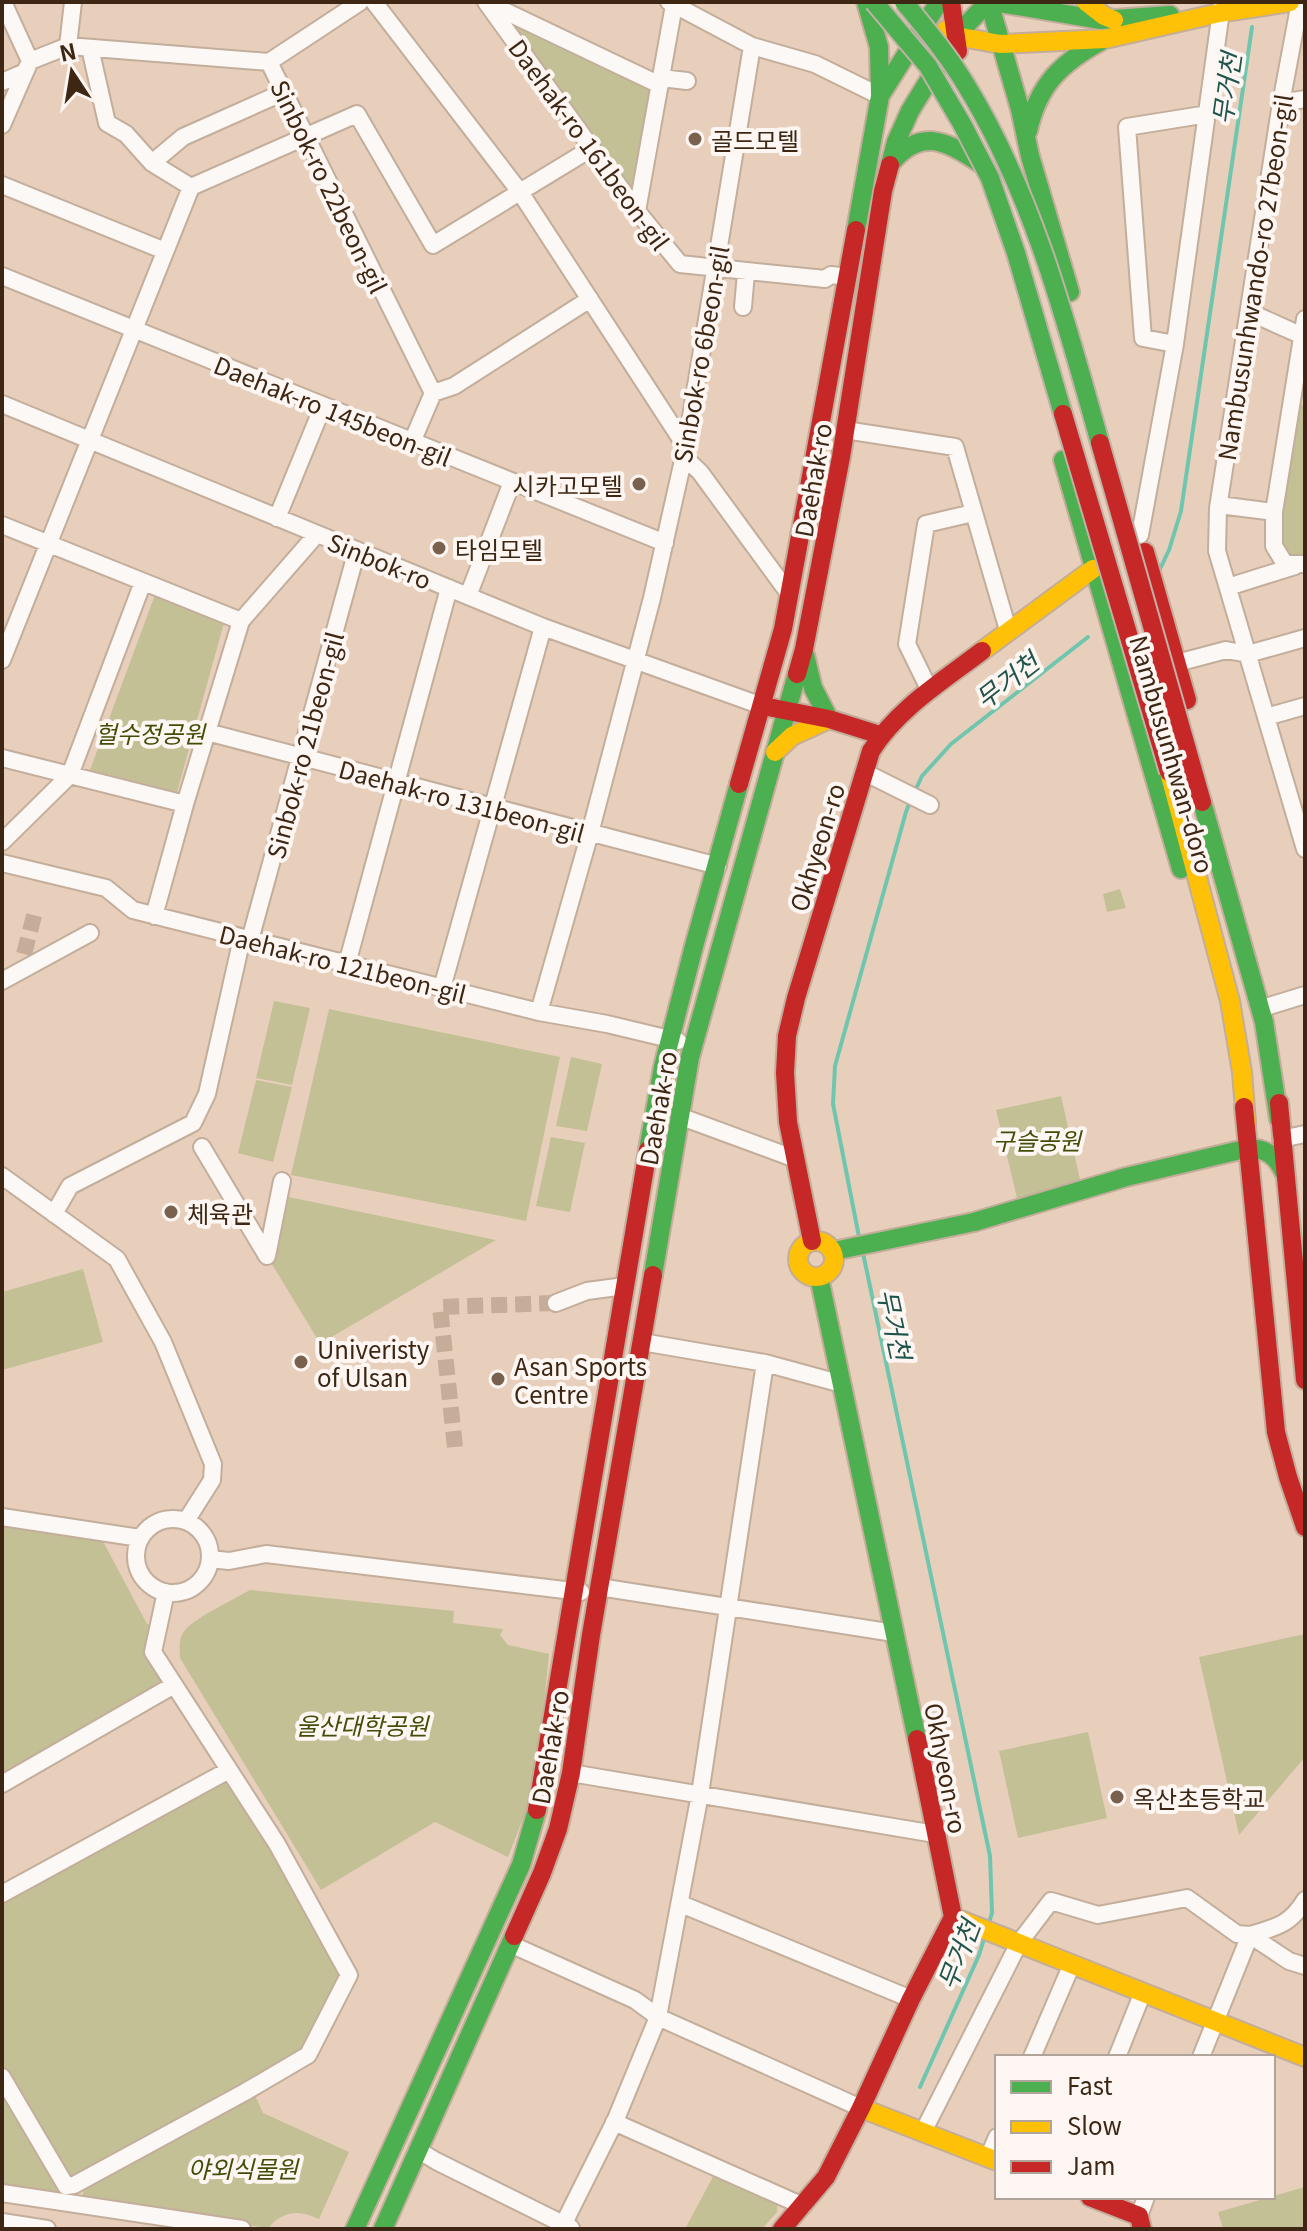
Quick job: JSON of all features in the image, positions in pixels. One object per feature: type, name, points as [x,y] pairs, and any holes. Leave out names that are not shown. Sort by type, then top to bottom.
[{"type":"main road","points":[[866,2],[881,52],[880,96]]},
{"type":"main road","points":[[874,2],[928,66],[990,178],[1030,299],[1169,772],[1232,1012],[1246,1122]]},
{"type":"main road","points":[[880,2],[928,19],[956,36],[1000,44],[1105,39],[1220,8]]},
{"type":"main road","points":[[904,2],[944,51],[1000,146],[1047,268],[1079,370],[1261,1009],[1279,1119]]},
{"type":"main road","name":"Daehak-ro","points":[[355,2229],[521,1865],[534,1824],[669,1039],[790,595],[880,96],[939,2]]},
{"type":"main road","name":"Nambusunhwan-doro","points":[[951,2],[987,201],[1008,262],[1093,569],[1231,1037],[1249,1148],[1276,1432],[1305,1527]]},
{"type":"main road","points":[[991,2],[1083,18],[1114,20],[1220,8],[1239,11],[1290,2]]},
{"type":"main road","name":"Daehak-ro","points":[[383,2229],[542,1873],[558,1829],[571,1773],[599,1591],[693,1044],[804,649],[827,537],[883,191],[903,125],[956,36],[991,2]]},
{"type":"main road","name":"Nambusunhwan-doro","points":[[991,2],[1027,144],[1177,663],[1269,1006],[1305,1380]]},
{"type":"main road","points":[[1086,2],[1114,20]]},
{"type":"main road","points":[[1027,144],[1031,117],[1049,81],[1060,67],[1105,39]]},
{"type":"main road","points":[[890,165],[903,149],[930,140],[953,145],[978,162]]},
{"type":"main road","name":"Okhyeon-ro","points":[[812,1241],[793,1158],[785,1074],[786,1046],[790,1021],[864,772],[880,735],[897,717],[1008,630],[1093,569]]},
{"type":"main road","points":[[804,649],[810,684],[829,719]]},
{"type":"main road","points":[[762,706],[829,719],[880,735]]},
{"type":"main road","points":[[775,752],[792,736],[829,719]]},
{"type":"main road","points":[[840,1250],[833,1267],[825,1275],[807,1275],[798,1266],[801,1247],[812,1241],[824,1242],[840,1250],[974,1222],[1126,1177],[1249,1148],[1274,1154],[1284,1173]]},
{"type":"main road","name":"Okhyeon-ro","points":[[819,1277],[953,1917]]},
{"type":"main road","points":[[592,1482],[591,1516],[598,1521],[607,1517],[617,1487]]},
{"type":"main road","points":[[558,1689],[566,1666],[572,1657],[576,1657],[582,1668],[583,1693]]},
{"type":"main road","points":[[782,2229],[826,2177],[953,1917],[1305,2057]]},
{"type":"main road","points":[[861,2108],[992,2159]]},
{"type":"main road","points":[[1094,2199],[1140,2222]]},
{"type":"street","points":[[2,125],[28,66],[3,2]]},
{"type":"street","points":[[68,46],[73,2]]},
{"type":"street","points":[[269,62],[360,2]]},
{"type":"street","points":[[374,2],[520,192],[685,452],[790,595]]},
{"type":"street","points":[[486,2],[660,81],[687,81]]},
{"type":"street","name":"Daehak-ro 161beon-gil","points":[[486,2],[637,211],[680,264],[746,273],[825,279],[831,275],[848,277]]},
{"type":"street","name":"Nambusunhwando-ro 27beon-gil","points":[[1300,2],[1281,103],[1219,505],[1217,551],[1305,849]]},
{"type":"street","points":[[637,211],[672,3],[752,46],[815,64],[880,96]]},
{"type":"street","points":[[1140,535],[1175,344],[1220,8]]},
{"type":"street","name":"Sinbok-ro 22beon-gil","points":[[2,82],[68,46],[269,62],[433,393]]},
{"type":"street","name":"Sinbok-ro 6beon-gil","points":[[539,1012],[590,833],[665,543],[685,452],[752,46]]},
{"type":"street","points":[[90,48],[107,123],[126,134],[152,163],[191,187]]},
{"type":"street","points":[[152,163],[183,137],[284,92]]},
{"type":"street","points":[[1281,103],[1305,99]]},
{"type":"street","points":[[2,660],[191,187],[357,114],[433,245],[592,148]]},
{"type":"street","points":[[1175,344],[1143,338],[1127,127],[1208,114]]},
{"type":"street","points":[[2,185],[165,251]]},
{"type":"street","points":[[743,307],[746,273]]},
{"type":"street","name":"Daehak-ro 145beon-gil","points":[[2,276],[665,543]]},
{"type":"street","points":[[412,442],[433,393],[454,386],[590,299]]},
{"type":"street","points":[[1249,312],[1304,337]]},
{"type":"street","points":[[1304,563],[1285,564],[1274,546],[1274,512],[1298,404],[1305,319]]},
{"type":"street","name":"Sinbok-ro","points":[[2,404],[543,627],[762,706]]},
{"type":"street","points":[[277,518],[323,406]]},
{"type":"street","points":[[845,430],[955,447],[1008,630]]},
{"type":"street","points":[[468,596],[512,482]]},
{"type":"street","points":[[1219,505],[1274,512]]},
{"type":"street","points":[[930,691],[907,644],[926,524],[973,513]]},
{"type":"street","points":[[2,525],[241,621]]},
{"type":"street","points":[[154,916],[241,621],[317,534]]},
{"type":"street","name":"Sinbok-ro 21beon-gil","points":[[54,1214],[70,1186],[193,1123],[207,1094],[246,939],[301,757],[357,550]]},
{"type":"street","points":[[1228,587],[1304,563]]},
{"type":"street","points":[[2,842],[70,775],[143,582]]},
{"type":"street","points":[[347,964],[449,588]]},
{"type":"street","points":[[442,988],[543,627]]},
{"type":"street","points":[[1177,663],[1226,650],[1248,654],[1305,638]]},
{"type":"street","points":[[1266,717],[1305,706]]},
{"type":"street","name":"Daehak-ro 131beon-gil","points":[[207,732],[718,866]]},
{"type":"street","points":[[2,758],[185,804]]},
{"type":"street","points":[[864,772],[930,805]]},
{"type":"street","name":"Daehak-ro 121beon-gil","points":[[2,863],[106,888],[133,910],[154,916],[539,1012],[693,1044]]},
{"type":"street","points":[[2,981],[90,933]]},
{"type":"street","points":[[19,972],[24,954]]},
{"type":"street","points":[[1269,1006],[1305,995]]},
{"type":"street","points":[[679,1116],[793,1158]]},
{"type":"street","points":[[1281,1139],[1305,1134]]},
{"type":"street","points":[[202,1147],[267,1256],[282,1181]]},
{"type":"street","points":[[2,1176],[117,1259],[165,1347],[213,1464],[212,1480],[186,1521]]},
{"type":"street","points":[[556,1303],[587,1291],[625,1286]]},
{"type":"street","points":[[642,1342],[765,1363],[842,1384]]},
{"type":"street","points":[[418,2150],[566,2227],[614,2122],[658,2017],[681,1904],[765,1363]]},
{"type":"street","points":[[2,1517],[140,1538]]},
{"type":"street","points":[[169,1518],[186,1521],[201,1531],[207,1541],[210,1559],[205,1575],[185,1591],[159,1591],[140,1574],[135,1561],[136,1548],[148,1527],[158,1521],[169,1518]]},
{"type":"street","points":[[210,1559],[229,1561],[266,1554],[727,1607],[894,1633]]},
{"type":"street","points":[[66,2186],[74,2185],[308,2055],[349,1975],[277,1844],[153,1652],[166,1592]]},
{"type":"street","points":[[2,1784],[174,1685]]},
{"type":"street","points":[[2,1894],[229,1770]]},
{"type":"street","points":[[571,1773],[935,1834]]},
{"type":"street","points":[[923,2132],[1019,1943],[1051,1901],[1098,1915],[1187,1898],[1237,1934],[1250,1935],[1287,1923],[1305,1900]]},
{"type":"street","points":[[681,1904],[911,1999]]},
{"type":"street","points":[[1250,1935],[1289,1961],[1305,1966]]},
{"type":"street","points":[[1202,2055],[1250,1935]]},
{"type":"street","points":[[510,1944],[635,2000],[658,2017],[861,2108]]},
{"type":"street","points":[[1033,2055],[1072,1964]]},
{"type":"street","points":[[1118,2055],[1143,1992]]},
{"type":"street","points":[[2,2077],[76,2203]]},
{"type":"street","points":[[614,2122],[803,2206]]},
{"type":"street","points":[[2,2193],[242,2229]]},
{"type":"street","points":[[1140,2222],[1146,2199]]},
{"type":"street","points":[[2,2222],[47,2229]]},
{"type":"green space","points":[[486,2],[660,85],[637,211]]},
{"type":"green space","points":[[1292,401],[1305,406],[1305,563],[1285,564],[1274,512]]},
{"type":"green space","name":"헐수정공원","points":[[155,595],[224,623],[177,792],[90,770]]},
{"type":"green space","points":[[1120,889],[1126,908],[1107,912],[1103,894]]},
{"type":"green space","points":[[274,1001],[310,1008],[292,1085],[256,1078]]},
{"type":"green space","points":[[329,1009],[560,1057],[526,1221],[291,1175]]},
{"type":"green space","points":[[571,1057],[602,1064],[587,1131],[556,1126]]},
{"type":"green space","points":[[256,1080],[292,1087],[273,1162],[238,1153]]},
{"type":"green space","name":"구슬공원","points":[[1061,1096],[1081,1184],[1017,1198],[996,1110]]},
{"type":"green space","points":[[551,1137],[585,1143],[570,1212],[536,1206]]},
{"type":"green space","points":[[279,1195],[496,1240],[325,1341],[318,1340],[267,1256]]},
{"type":"green space","points":[[83,1269],[103,1342],[2,1370],[2,1292]]},
{"type":"green space","points":[[2,1517],[98,1532],[147,1624],[158,1626],[153,1652],[174,1685],[2,1784]]},
{"type":"green space","name":"울산대학공원","points":[[250,1590],[454,1611],[453,1623],[503,1629],[500,1635],[508,1645],[549,1654],[528,1806],[508,1857],[435,1822],[321,1890],[180,1658],[180,1639],[188,1628]]},
{"type":"green space","points":[[1305,1634],[1305,1757],[1239,1835],[1199,1657]]},
{"type":"green space","points":[[1088,1732],[1107,1818],[1018,1838],[999,1751]]},
{"type":"green space","points":[[225,1780],[344,1976],[304,2052],[191,2116],[70,2178],[2,2064],[2,1901]]},
{"type":"green space","points":[[2,2088],[59,2191],[55,2194],[2,2187]]},
{"type":"green space","name":"야외식물원","points":[[255,2095],[263,2113],[349,2152],[319,2219],[291,2213],[268,2228],[85,2201],[82,2196],[84,2190]]},
{"type":"green space","points":[[715,2173],[777,2204],[777,2212],[762,2229],[685,2229]]},
{"type":"green space","points":[[1305,2187],[1305,2229],[1223,2229],[1218,2212],[1263,2199],[1275,2199],[1275,2196]]},
{"type":"waterway","name":"무거천","points":[[1160,569],[1181,511],[1252,27]]},
{"type":"waterway","name":"무거천","points":[[915,791],[922,776],[951,744],[1088,637]]},
{"type":"waterway","name":"무거천","points":[[859,1237],[833,1104],[835,1066],[911,799]]},
{"type":"waterway","name":"무거천","points":[[863,1253],[990,1856],[992,1913],[989,1923]]},
{"type":"waterway","name":"무거천","points":[[920,2087],[984,1939]]},
{"type":"tunnel","points":[[24,954],[35,912]]},
{"type":"tunnel","points":[[455,1447],[440,1307],[556,1303]]},
{"type":"traffic: fast","points":[[866,2],[879,47],[880,94]]},
{"type":"traffic: fast","points":[[874,2],[928,66],[990,178],[1016,253],[1063,414]]},
{"type":"traffic: fast","points":[[904,2],[959,74],[990,127],[1010,170],[1045,259],[1100,443]]},
{"type":"traffic: fast","points":[[856,230],[880,96],[939,2]]},
{"type":"traffic: fast","points":[[890,165],[910,111],[956,36],[988,2]]},
{"type":"traffic: fast","points":[[989,2],[1070,292]]},
{"type":"traffic: fast","points":[[994,2],[1101,20],[1170,15]]},
{"type":"traffic: fast","points":[[1028,131],[1038,101],[1053,77],[1074,58],[1101,41]]},
{"type":"traffic: fast","points":[[891,163],[912,145],[933,141],[955,148],[978,162]]},
{"type":"traffic: fast","points":[[1063,460],[1181,869]]},
{"type":"traffic: fast","points":[[805,655],[813,688],[829,719]]},
{"type":"traffic: fast","points":[[653,1275],[690,1057],[797,674]]},
{"type":"traffic: fast","points":[[648,1150],[663,1067],[739,784]]},
{"type":"traffic: fast","points":[[1202,802],[1264,1022],[1279,1119]]},
{"type":"traffic: fast","points":[[834,1251],[974,1222],[1126,1177],[1249,1148],[1270,1154],[1284,1172]]},
{"type":"traffic: fast","points":[[819,1277],[917,1739]]},
{"type":"traffic: fast","points":[[355,2229],[521,1865],[537,1810]]},
{"type":"traffic: fast","points":[[383,2229],[514,1936]]},
{"type":"traffic: slow","points":[[1086,2],[1114,20]]},
{"type":"traffic: slow","points":[[946,30],[956,36],[1000,44],[1105,39],[1219,13],[1290,2]]},
{"type":"traffic: slow","points":[[982,651],[1093,569]]},
{"type":"traffic: slow","points":[[775,752],[792,736],[829,719]]},
{"type":"traffic: slow","points":[[1169,772],[1230,1001],[1242,1072],[1246,1122]]},
{"type":"traffic: slow","points":[[816,1241],[829,1246],[834,1259],[829,1272],[816,1277],[803,1272],[798,1259],[803,1246],[816,1241]]},
{"type":"traffic: slow","points":[[953,1917],[1305,2057]]},
{"type":"traffic: slow","points":[[861,2108],[995,2160]]},
{"type":"traffic: jam","points":[[951,2],[958,51]]},
{"type":"traffic: jam","points":[[797,674],[841,457],[883,191],[890,165]]},
{"type":"traffic: jam","points":[[739,784],[783,629],[856,230]]},
{"type":"traffic: jam","points":[[1063,414],[1169,772]]},
{"type":"traffic: jam","points":[[1100,443],[1202,802]]},
{"type":"traffic: jam","points":[[1145,552],[1187,700]]},
{"type":"traffic: jam","points":[[812,1241],[788,1122],[785,1073],[787,1036],[796,998],[871,751],[908,709],[982,651]]},
{"type":"traffic: jam","points":[[768,707],[829,719],[880,735]]},
{"type":"traffic: jam","points":[[1279,1103],[1305,1380]]},
{"type":"traffic: jam","points":[[1244,1107],[1276,1432],[1305,1527]]},
{"type":"traffic: jam","points":[[537,1810],[648,1150]]},
{"type":"traffic: jam","points":[[514,1936],[558,1829],[571,1773],[591,1635],[653,1275]]},
{"type":"traffic: jam","points":[[782,2229],[826,2177],[953,1917],[917,1739]]},
{"type":"traffic: jam","points":[[1095,2199],[1139,2216],[1142,2229]]},
{"type":"place","name":"골드모텔","points":[[695,139]]},
{"type":"place","name":"시카고모텔","points":[[639,484]]},
{"type":"place","name":"타임모텔","points":[[439,548]]},
{"type":"place","name":"체육관","points":[[171,1212]]},
{"type":"place","name":"Univeristy of Ulsan","points":[[301,1362]]},
{"type":"place","name":"Asan Sports Centre","points":[[498,1379]]},
{"type":"place","name":"옥산초등학교","points":[[1117,1797]]}]
